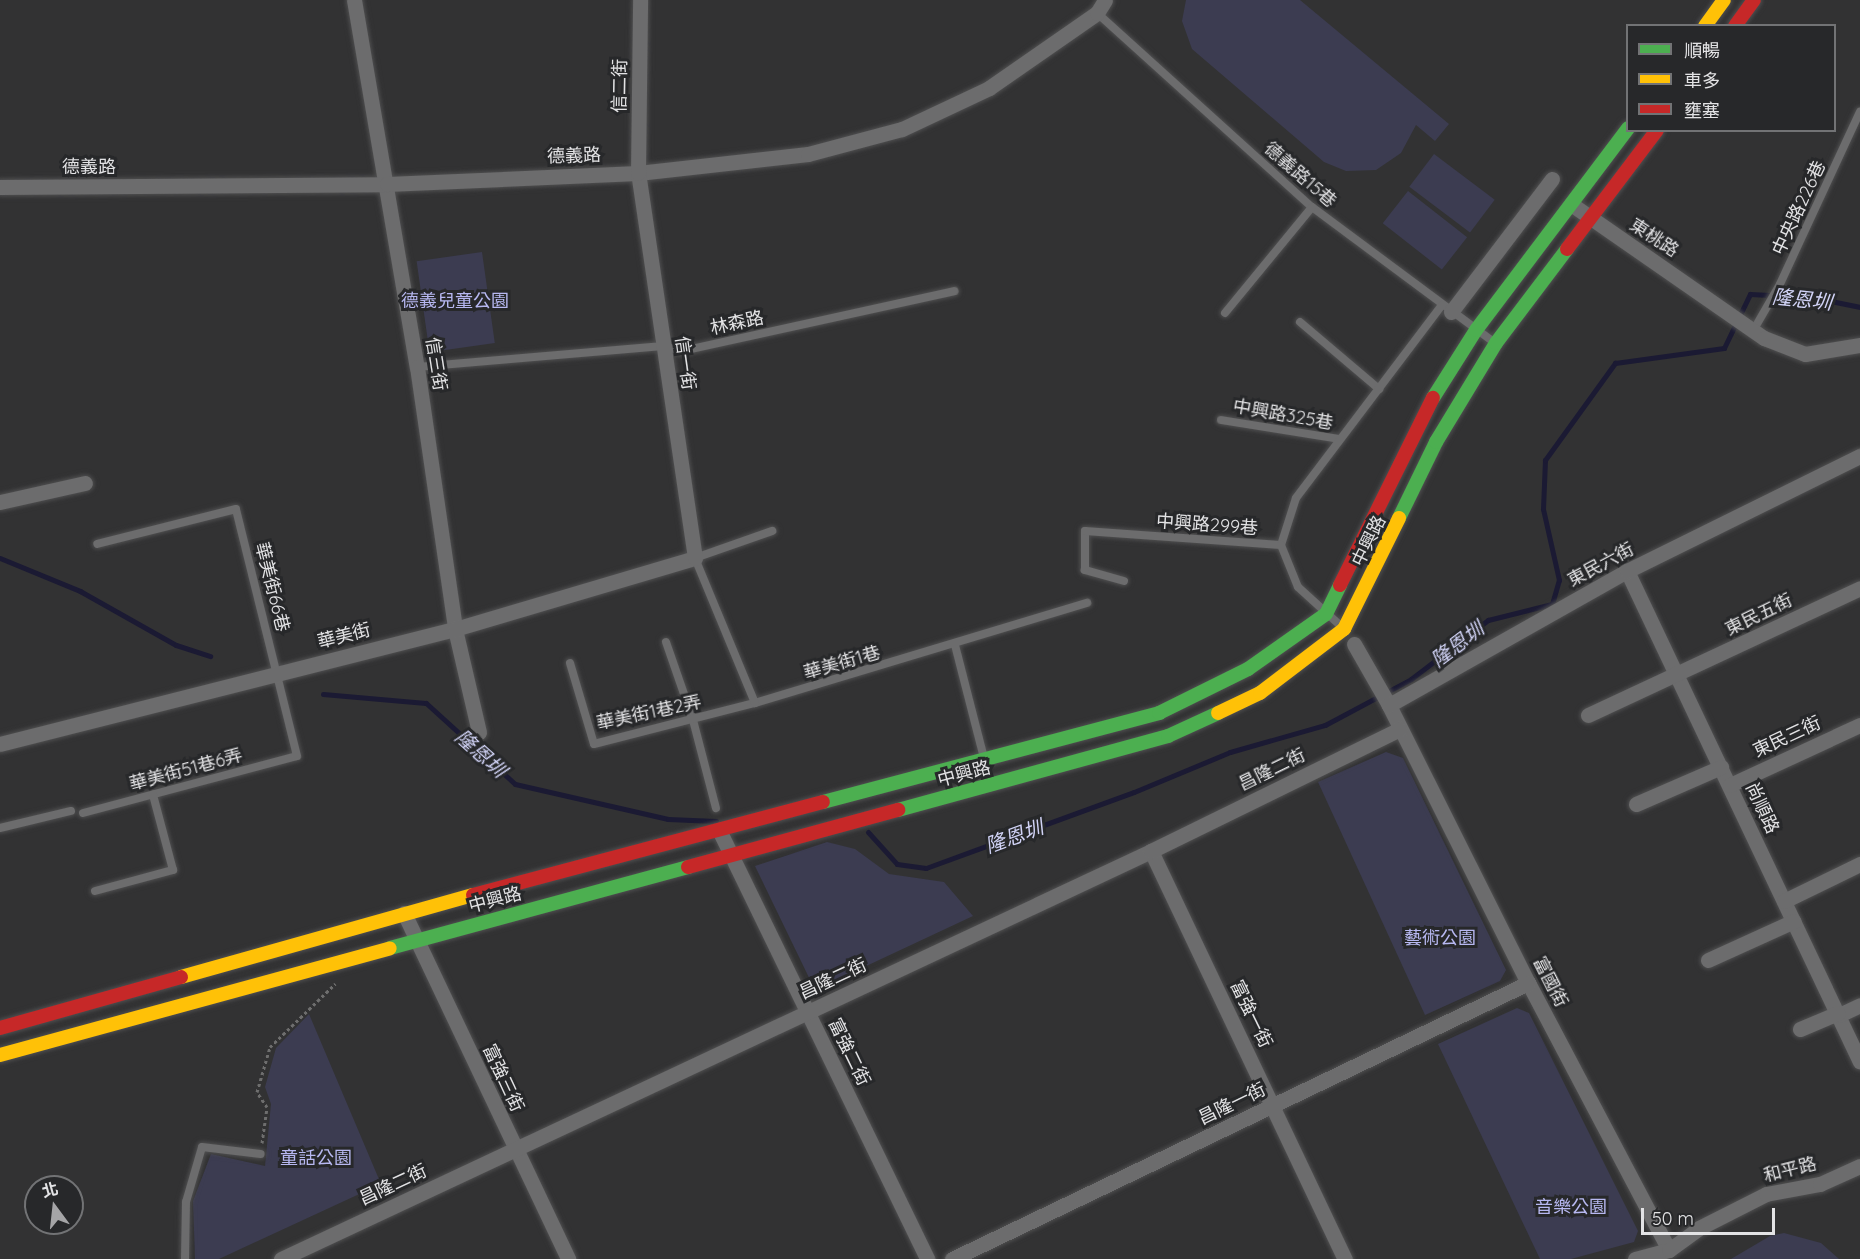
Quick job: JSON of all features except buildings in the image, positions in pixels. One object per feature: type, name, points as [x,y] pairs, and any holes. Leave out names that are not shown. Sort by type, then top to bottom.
[{"type":"street","name":"信三街","points":[[354,0],[417,367],[455,629],[479,732]]},
{"type":"street","name":"信二街","points":[[638,173],[640,0]]},
{"type":"street","points":[[1706,24],[1724,0]]},
{"type":"street","points":[[1736,24],[1754,0]]},
{"type":"street","name":"德義路","points":[[0,187],[387,184],[638,173],[808,154],[902,129],[989,88],[1101,7]]},
{"type":"street","name":"中興路","points":[[0,1028],[404,914],[1159,713],[1248,669],[1326,614],[1421,417],[1476,330],[1626,131]]},
{"type":"street","name":"中興路","points":[[0,1055],[414,939],[733,856],[1168,736],[1260,693],[1344,629],[1436,442],[1496,344],[1656,132]]},
{"type":"street","name":"信一街","points":[[638,173],[695,558]]},
{"type":"street","points":[[1447,308],[1552,179]]},
{"type":"street","name":"東桃路","points":[[1571,204],[1717,303],[1748,327]]},
{"type":"street","points":[[1748,327],[1805,354],[1860,345]]},
{"type":"street","name":"東民六街","points":[[1387,703],[1627,572],[1860,456]]},
{"type":"street","points":[[0,502],[85,483]]},
{"type":"street","name":"華美街","points":[[0,744],[455,629],[695,558]]},
{"type":"street","name":"尚順路","points":[[1627,572],[1675,678],[1721,766],[1860,1062]]},
{"type":"street","name":"東民五街","points":[[1588,715],[1675,678],[1860,588]]},
{"type":"street","points":[[1354,644],[1400,729]]},
{"type":"street","name":"東民三街","points":[[1730,785],[1860,725]]},
{"type":"street","name":"昌隆二街","points":[[281,1259],[1151,851],[1400,729]]},
{"type":"street","name":"富國街","points":[[1400,729],[1528,983],[1669,1250]]},
{"type":"street","points":[[1636,804],[1721,766]]},
{"type":"street","name":"富強二街","points":[[719,830],[927,1259]]},
{"type":"street","name":"富強一街","points":[[1151,851],[1345,1259]]},
{"type":"street","points":[[1784,901],[1860,864]]},
{"type":"street","name":"富強三街","points":[[404,914],[567,1259]]},
{"type":"street","points":[[1708,960],[1794,921]]},
{"type":"street","name":"昌隆一街","points":[[952,1259],[1528,983]]},
{"type":"street","points":[[1800,1029],[1860,1005]]},
{"type":"street","name":"和平路","points":[[1635,1259],[1669,1250],[1699,1228],[1766,1194],[1820,1184],[1860,1167]]},
{"type":"lane","name":"德義路15巷","points":[[1101,7],[1312,207],[1496,344]]},
{"type":"lane","name":"中央路226巷","points":[[1748,327],[1768,305],[1780,284],[1860,112]]},
{"type":"lane","points":[[1226,313],[1312,207]]},
{"type":"lane","name":"林森路","points":[[417,367],[663,346],[682,351],[954,291]]},
{"type":"lane","points":[[1281,545],[1296,498],[1339,439],[1447,308]]},
{"type":"lane","points":[[1300,322],[1379,389]]},
{"type":"lane","name":"中興路325巷","points":[[1221,420],[1339,439]]},
{"type":"lane","name":"華美街66巷","points":[[97,544],[236,509],[297,756]]},
{"type":"lane","points":[[755,704],[695,558],[772,531]]},
{"type":"lane","name":"中興路299巷","points":[[1124,581],[1085,570],[1085,531],[1281,545],[1298,587],[1344,629],[1354,644]]},
{"type":"lane","name":"華美街1巷","points":[[755,704],[1087,603]]},
{"type":"lane","points":[[666,642],[693,720],[716,808]]},
{"type":"lane","points":[[955,645],[984,759]]},
{"type":"lane","name":"華美街1巷2弄","points":[[570,663],[594,744],[755,704]]},
{"type":"lane","name":"華美街51巷6弄","points":[[82,813],[297,756]]},
{"type":"lane","points":[[95,891],[173,870],[153,795]]},
{"type":"lane","points":[[0,828],[71,811]]},
{"type":"lane","points":[[185,1259],[186,1202],[202,1147],[261,1154]]},
{"type":"path","points":[[261,1154],[267,1107],[257,1092],[270,1047],[344,975]]},
{"type":"green space","points":[[1186,0],[1300,0],[1449,124],[1435,141],[1416,125],[1401,153],[1376,170],[1346,171],[1324,162],[1192,49],[1182,21]]},
{"type":"green space","points":[[1434,154],[1495,200],[1470,232],[1409,187]]},
{"type":"green space","points":[[1408,191],[1467,237],[1442,269],[1383,223]]},
{"type":"green space","name":"德義兒童公園","points":[[482,252],[495,343],[429,352],[417,261]]},
{"type":"green space","name":"藝術公園","points":[[1386,752],[1403,758],[1506,970],[1500,981],[1425,1015],[1318,782]]},
{"type":"green space","points":[[827,842],[855,849],[889,874],[944,882],[973,916],[815,990],[755,866]]},
{"type":"green space","name":"音樂公園","points":[[1517,1008],[1529,1013],[1638,1231],[1634,1242],[1571,1259],[1540,1259],[1438,1044]]},
{"type":"green space","name":"童話公園","points":[[309,1014],[381,1184],[219,1259],[195,1259],[193,1201],[211,1154],[265,1166],[271,1104],[265,1087],[276,1048]]},
{"type":"green space","points":[[1784,1233],[1821,1243],[1839,1259],[1731,1259],[1770,1236]]},
{"type":"waterway","name":"隆恩圳","points":[[868,832],[897,864],[926,868],[1134,792],[1230,752],[1325,725],[1411,679],[1488,620],[1552,604],[1559,580],[1543,509],[1545,460],[1615,363],[1724,348],[1750,294],[1811,297],[1860,307]]},
{"type":"waterway","name":"隆恩圳","points":[[0,558],[80,591],[176,645],[210,656]]},
{"type":"waterway","name":"隆恩圳","points":[[323,694],[426,703],[515,784],[668,819],[716,821]]},
{"type":"traffic: fast","points":[[1433,398],[1476,330],[1626,131]]},
{"type":"traffic: fast","points":[[1399,518],[1436,442],[1496,343],[1567,249]]},
{"type":"traffic: fast","points":[[823,802],[1159,713],[1248,669],[1326,614],[1340,585]]},
{"type":"traffic: fast","points":[[898,810],[1168,736],[1218,713]]},
{"type":"traffic: fast","points":[[390,948],[688,867]]},
{"type":"traffic: slow","points":[[1706,24],[1724,0]]},
{"type":"traffic: slow","points":[[1218,713],[1260,693],[1344,629],[1399,518]]},
{"type":"traffic: slow","points":[[181,977],[473,895]]},
{"type":"traffic: slow","points":[[0,1055],[390,948]]},
{"type":"traffic: jam","points":[[1736,24],[1754,0]]},
{"type":"traffic: jam","points":[[1567,249],[1655,132]]},
{"type":"traffic: jam","points":[[1340,585],[1433,398]]},
{"type":"traffic: jam","points":[[473,895],[823,802]]},
{"type":"traffic: jam","points":[[688,867],[898,810]]},
{"type":"traffic: jam","points":[[0,1028],[181,977]]}]
